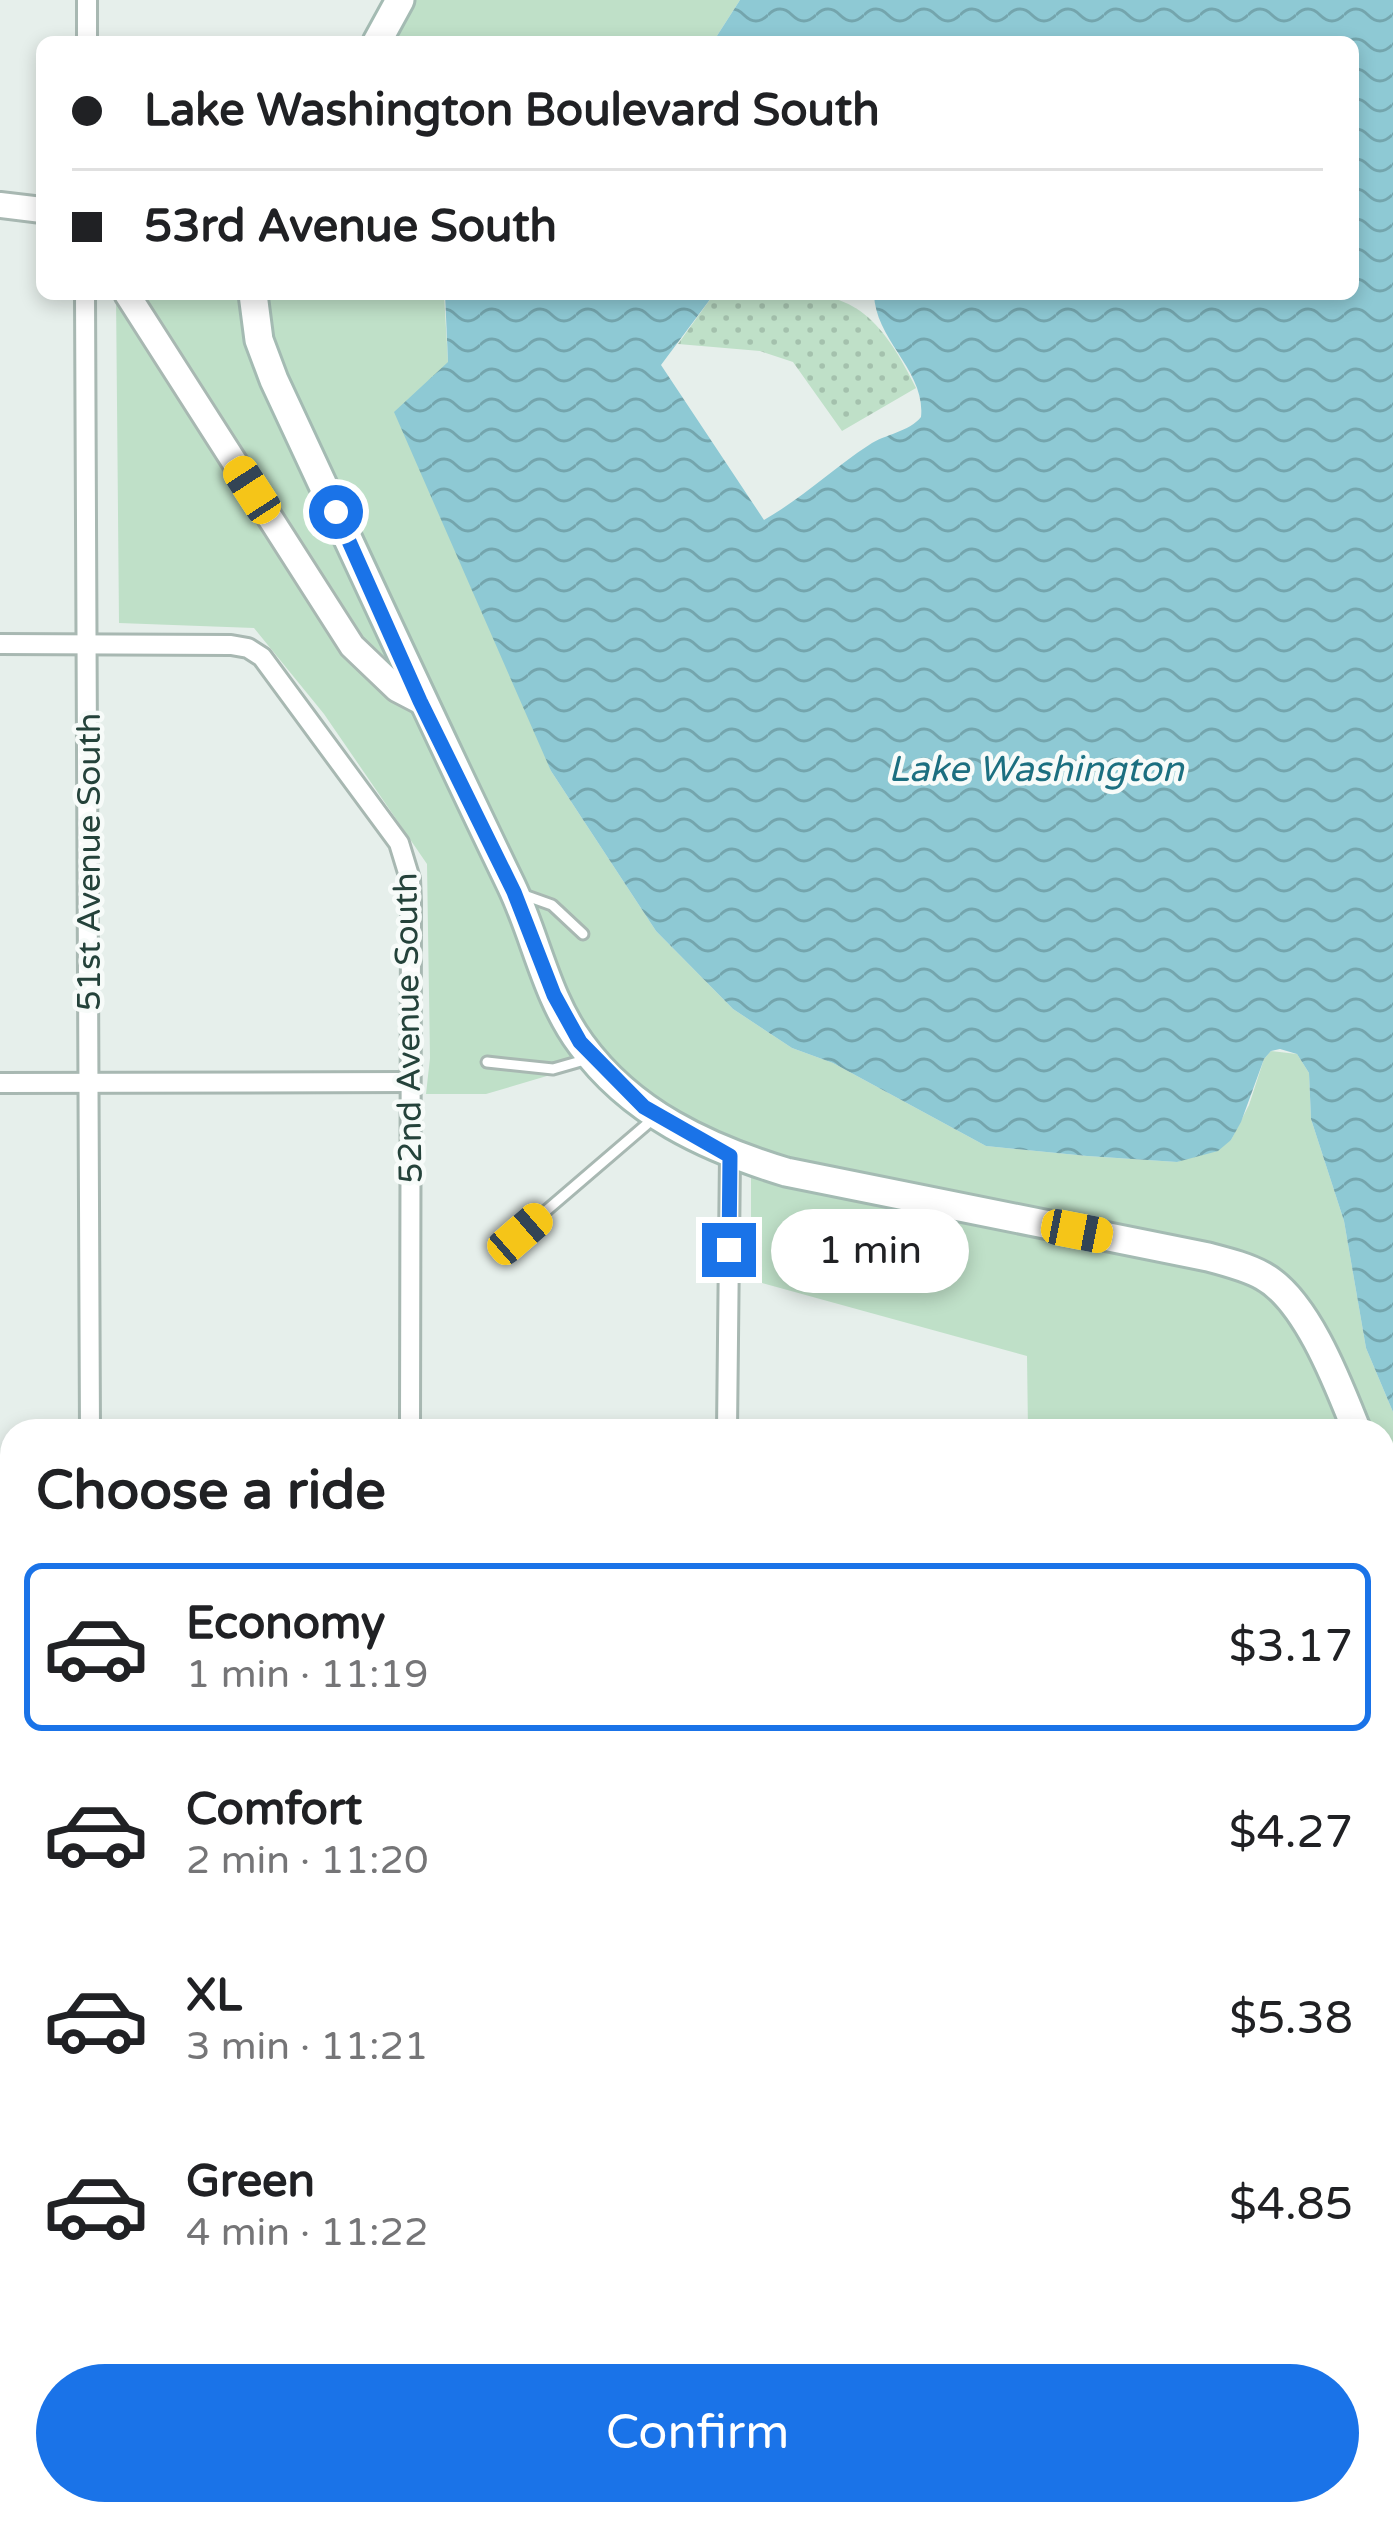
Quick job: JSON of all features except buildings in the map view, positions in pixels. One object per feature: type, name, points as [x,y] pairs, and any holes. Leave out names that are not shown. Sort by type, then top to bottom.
[{"type":"main road","points":[[380,36],[400,0]]},
{"type":"main road","points":[[254,300],[259,340],[274,380],[420,701],[514,892],[554,995],[593,1058],[657,1116],[730,1156],[786,1172],[1208,1257],[1268,1278],[1294,1308],[1335,1377],[1352,1419]]},
{"type":"street","points":[[87,0],[87,36]]},
{"type":"street","points":[[0,205],[36,209]]},
{"type":"street","name":"51st Avenue South","points":[[85,300],[90,1419]]},
{"type":"street","points":[[131,300],[352,646],[397,689],[420,701]]},
{"type":"street","points":[[0,644],[86,644]]},
{"type":"street","name":"52nd Avenue South","points":[[86,644],[248,648],[271,668],[388,827],[406,859],[411,902],[410,1419]]},
{"type":"street","points":[[0,1083],[410,1082]]},
{"type":"street","points":[[728,1419],[730,1156]]},
{"type":"lane","points":[[514,892],[552,905],[583,934]]},
{"type":"lane","points":[[487,1062],[553,1069],[593,1058]]},
{"type":"lane","points":[[520,1234],[657,1116]]},
{"type":"green space","points":[[410,0],[740,0],[717,36],[390,36]]},
{"type":"green space","points":[[116,300],[444,300],[448,362],[551,771],[656,931],[733,1009],[792,1048],[833,1063],[986,1146],[1177,1162],[1231,1140],[1264,1059],[1271,1051],[1297,1054],[1309,1073],[1311,1119],[1344,1221],[1366,1348],[1393,1419],[1028,1419],[1027,1356],[751,1280],[751,1150],[712,1134],[676,1111],[611,1057],[486,1094],[426,1094],[430,1058],[427,864],[324,714],[254,628],[119,623]]},
{"type":"green space","points":[[710,300],[838,300],[877,326],[916,388],[842,431],[793,362],[760,351],[678,344]]},
{"type":"water","name":"Lake Washington","points":[[740,0],[1393,0],[1393,1412],[1366,1348],[1344,1221],[1311,1119],[1309,1073],[1297,1054],[1280,1049],[1264,1059],[1241,1122],[1218,1151],[1177,1162],[1087,1156],[986,1146],[833,1063],[792,1048],[733,1009],[656,931],[551,771],[394,412],[448,362],[445,300],[710,300],[661,365],[764,520],[869,445],[921,417],[916,385],[882,326],[875,300],[1359,300],[1359,36],[717,36]]},
{"type":"route","points":[[336,512],[420,701],[514,892],[554,995],[580,1042],[644,1107],[730,1156],[729,1250]]}]
